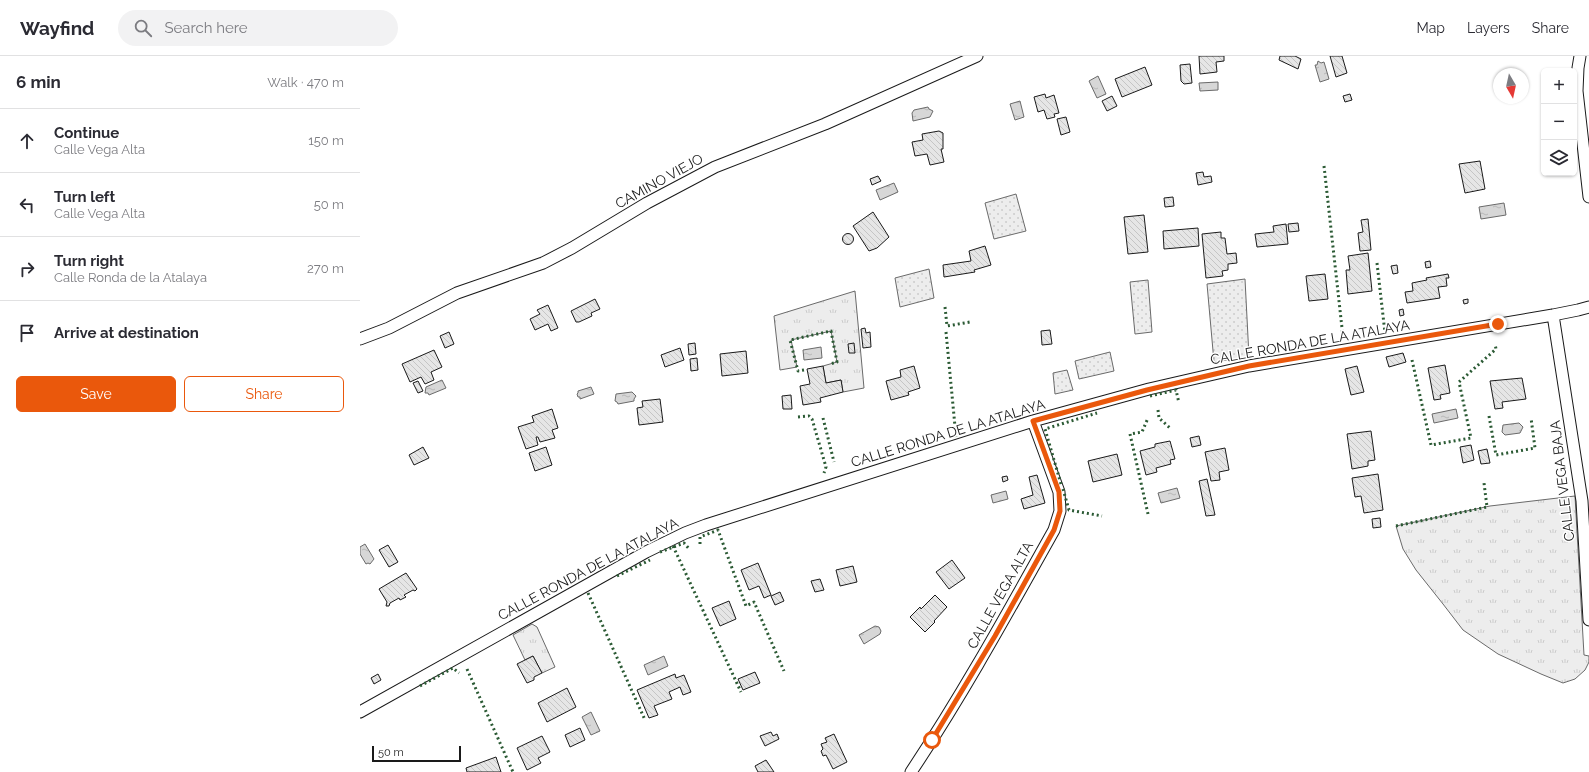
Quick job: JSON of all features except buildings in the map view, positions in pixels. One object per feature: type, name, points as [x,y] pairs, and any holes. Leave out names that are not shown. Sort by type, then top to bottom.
[{"type":"street","name":"CAMINO VIEJO","points":[[360,339],[389,328],[457,293],[543,263],[572,248],[647,203],[715,167],[825,124],[977,56]]},
{"type":"street","points":[[1580,56],[1576,91],[1589,197]]},
{"type":"street","name":"CALLE RONDA DE LA ATALAYA","points":[[360,712],[614,569],[685,533],[1033,421],[1147,390],[1249,366],[1553,315],[1589,307]]},
{"type":"street","name":"CALLE VEGA BAJA","points":[[1553,315],[1582,501],[1589,620]]},
{"type":"street","name":"CALLE VEGA ALTA","points":[[911,772],[995,636],[1054,530],[1060,511],[1059,492],[1033,421]]},
{"type":"green space","points":[[1016,194],[1026,231],[994,239],[985,203]]},
{"type":"green space","points":[[929,269],[934,298],[900,307],[895,278]]},
{"type":"green space","points":[[1245,279],[1249,357],[1214,362],[1207,284]]},
{"type":"green space","points":[[1148,280],[1152,332],[1135,334],[1130,282]]},
{"type":"green space","points":[[855,291],[864,388],[843,392],[841,380],[826,383],[823,366],[837,362],[831,331],[791,340],[797,367],[780,370],[774,316]]},
{"type":"green space","points":[[1110,352],[1114,371],[1079,379],[1075,361]]},
{"type":"green space","points":[[1067,370],[1073,390],[1055,394],[1053,373]]},
{"type":"green space","points":[[1575,496],[1584,655],[1589,656],[1589,662],[1585,670],[1575,679],[1563,683],[1498,654],[1463,630],[1416,570],[1403,549],[1396,526],[1490,506]]},
{"type":"green space","points":[[532,624],[537,627],[555,667],[542,673],[533,656],[525,660],[513,635]]},
{"type":"water","points":[[1318,61],[1321,63],[1324,62],[1329,79],[1320,82],[1315,65],[1317,65]]},
{"type":"water","points":[[1098,76],[1106,94],[1097,98],[1089,81]]},
{"type":"water","points":[[1218,82],[1218,90],[1200,91],[1199,83]]},
{"type":"water","points":[[1020,101],[1024,117],[1015,120],[1010,104]]},
{"type":"water","points":[[928,107],[933,111],[930,117],[913,121],[912,113],[914,110]]},
{"type":"water","points":[[894,183],[898,192],[880,200],[876,190]]},
{"type":"water","points":[[1504,203],[1506,215],[1481,219],[1479,207]]},
{"type":"water","points":[[821,347],[822,358],[804,360],[803,350]]},
{"type":"water","points":[[442,380],[446,388],[429,395],[428,393],[425,393],[426,387]]},
{"type":"water","points":[[591,387],[594,394],[580,399],[580,397],[578,397],[578,391]]},
{"type":"water","points":[[632,392],[636,396],[634,401],[618,404],[615,401],[616,394]]},
{"type":"water","points":[[1456,409],[1458,418],[1434,423],[1432,414]]},
{"type":"water","points":[[1519,423],[1523,427],[1520,433],[1505,435],[1502,432],[1503,425]]},
{"type":"water","points":[[1177,488],[1180,498],[1161,503],[1158,493]]},
{"type":"water","points":[[1006,491],[1008,499],[993,503],[991,495]]},
{"type":"water","points":[[365,544],[374,559],[370,564],[366,564],[360,554],[360,547]]},
{"type":"water","points":[[875,626],[879,627],[881,631],[880,634],[864,644],[859,635]]},
{"type":"water","points":[[664,656],[668,666],[648,675],[644,665]]},
{"type":"water","points":[[591,712],[600,731],[591,735],[582,717]]},
{"type":"hedge","points":[[1324,166],[1343,337]]},
{"type":"hedge","points":[[1377,263],[1385,333]]},
{"type":"hedge","points":[[945,307],[947,326],[970,322]]},
{"type":"hedge","points":[[804,370],[798,371],[790,340],[831,331],[837,362],[830,364]]},
{"type":"hedge","points":[[946,332],[956,437]]},
{"type":"hedge","points":[[1412,360],[1431,445],[1471,438],[1459,382],[1496,349],[1495,344]]},
{"type":"hedge","points":[[1150,396],[1176,390],[1179,403]]},
{"type":"hedge","points":[[1158,410],[1159,418],[1170,428]]},
{"type":"hedge","points":[[1061,484],[1045,429],[1097,413]]},
{"type":"hedge","points":[[798,417],[809,416],[812,419],[826,467],[824,473]]},
{"type":"hedge","points":[[1489,416],[1496,455],[1535,448],[1531,418]]},
{"type":"hedge","points":[[823,418],[834,462]]},
{"type":"hedge","points":[[1148,418],[1142,432],[1130,434],[1148,514]]},
{"type":"hedge","points":[[1396,526],[1487,507],[1484,483]]},
{"type":"hedge","points":[[1063,489],[1069,510],[1102,516]]},
{"type":"hedge","points":[[700,544],[700,537],[718,530],[746,606],[754,602],[784,671]]},
{"type":"hedge","points":[[660,552],[684,543],[690,550]]},
{"type":"hedge","points":[[673,546],[741,692]]},
{"type":"hedge","points":[[617,576],[650,560]]},
{"type":"hedge","points":[[588,593],[645,720]]},
{"type":"hedge","points":[[420,686],[453,668],[459,673]]},
{"type":"hedge","points":[[467,669],[513,772]]},
{"type":"route","points":[[932,740],[995,636],[1054,530],[1060,511],[1059,492],[1033,421],[1147,390],[1249,366],[1498,324]]}]
